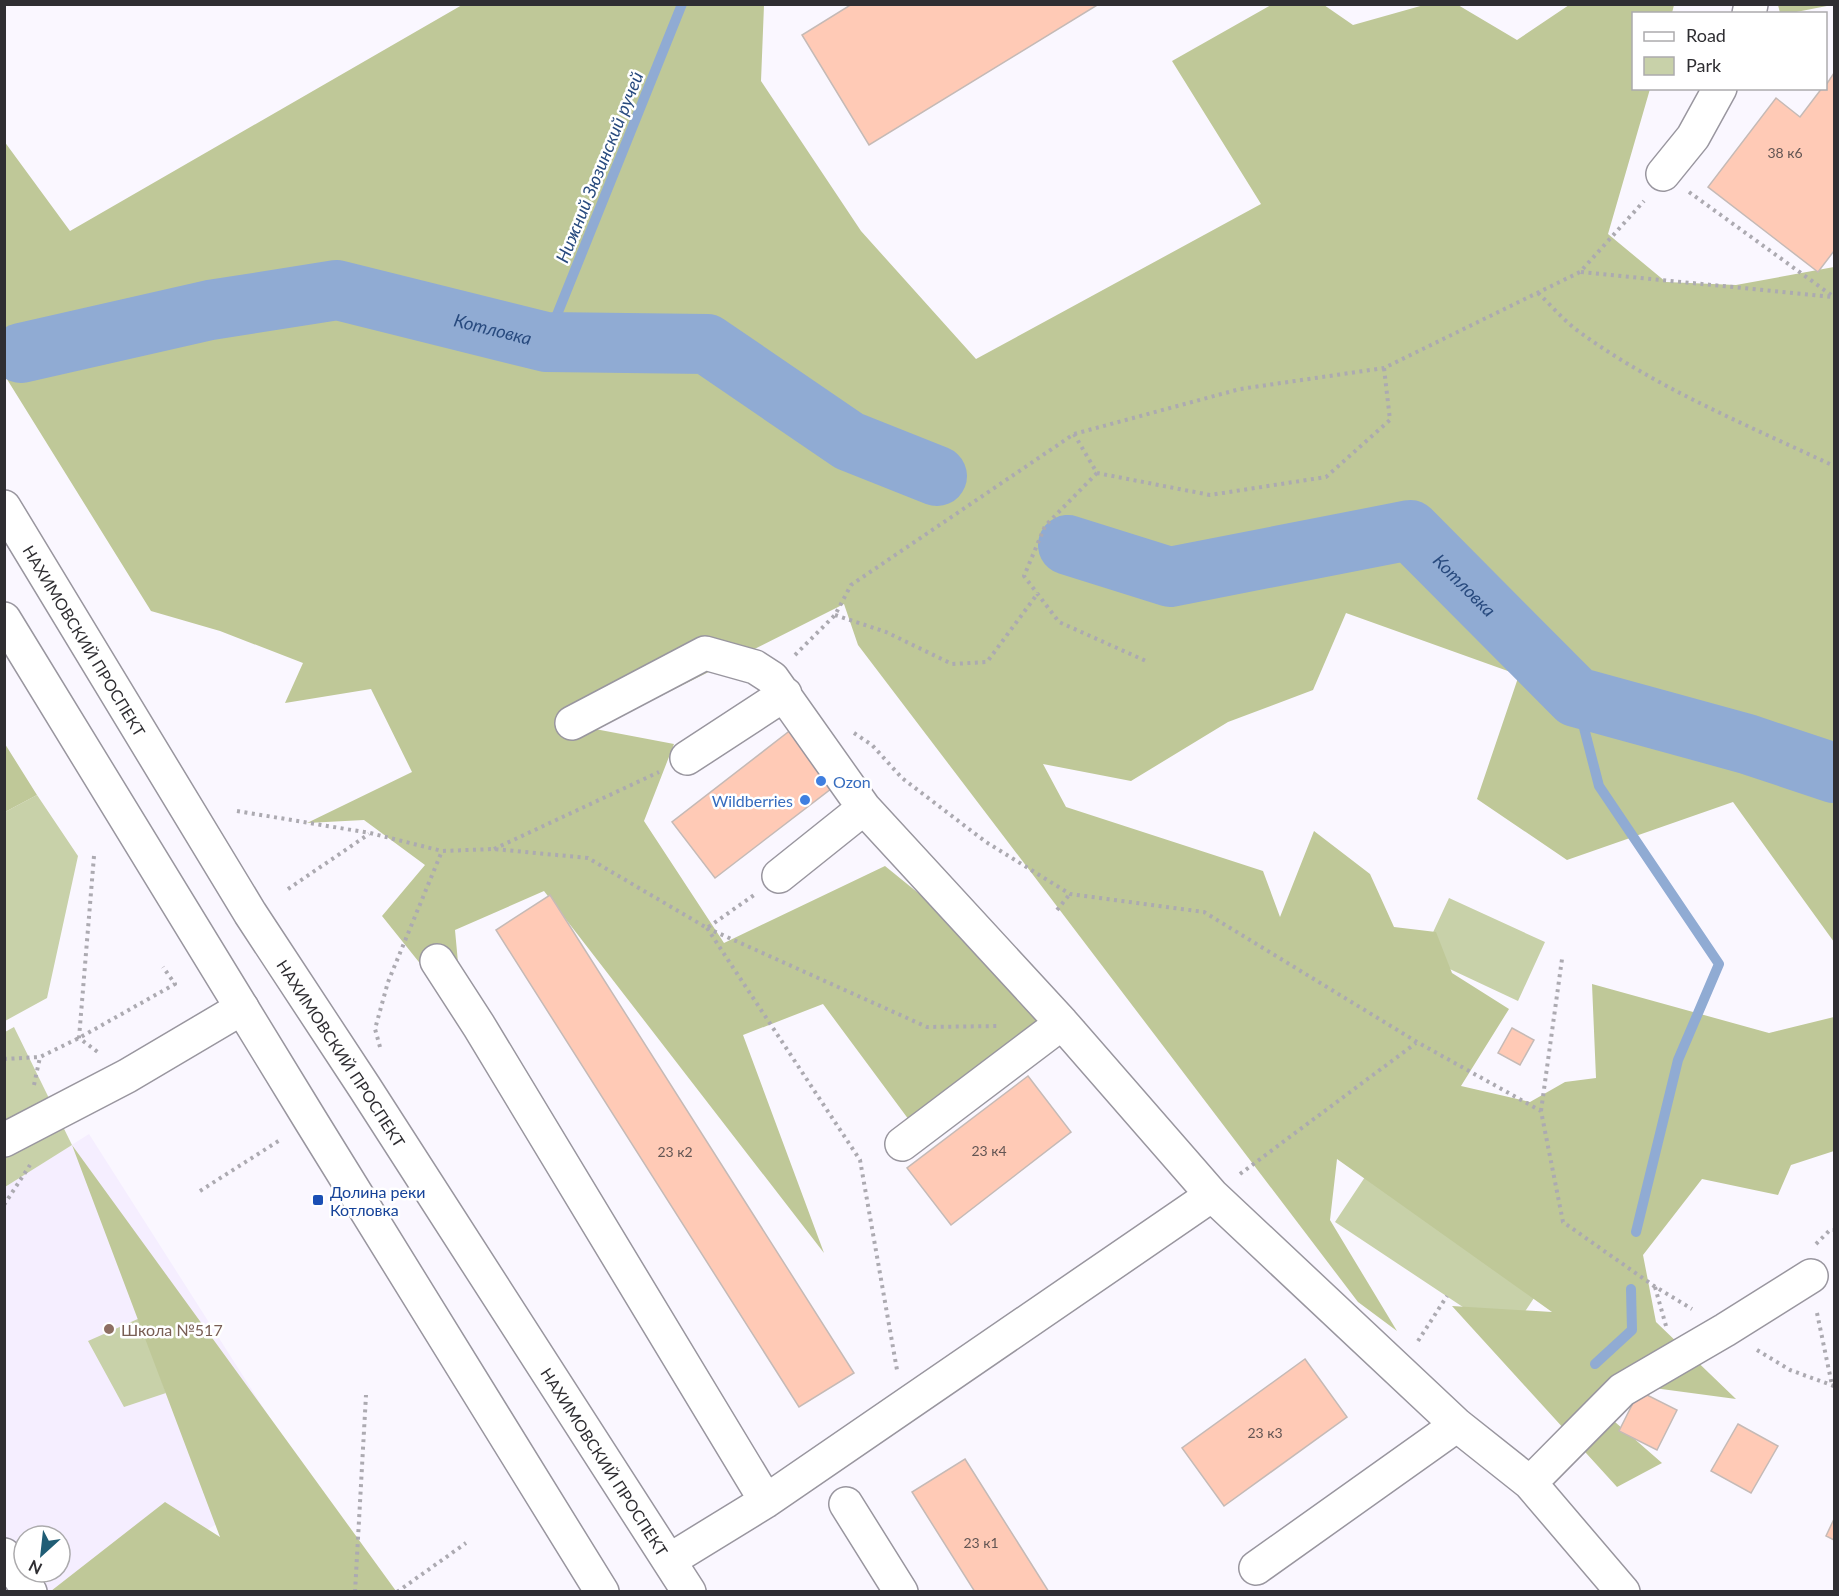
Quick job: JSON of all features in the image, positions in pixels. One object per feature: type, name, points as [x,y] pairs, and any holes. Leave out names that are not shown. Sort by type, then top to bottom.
[{"type":"main road","points":[[1663,174],[1692,137],[1719,90]]},
{"type":"main road","name":"НАХИМОВСКИЙ ПРОСПЕКТ","points":[[4,507],[250,913],[689,1592]]},
{"type":"main road","points":[[4,618],[603,1592]]},
{"type":"main road","points":[[572,723],[705,653],[755,667],[779,686],[864,808],[1062,1023],[1212,1195],[1457,1425],[1530,1484],[1623,1592]]},
{"type":"main road","points":[[687,758],[779,686]]},
{"type":"main road","points":[[779,876],[864,808]]},
{"type":"main road","points":[[437,961],[479,1026],[766,1501]]},
{"type":"main road","points":[[4,1140],[127,1076],[242,1008]]},
{"type":"main road","points":[[902,1144],[1062,1023]]},
{"type":"main road","points":[[670,1560],[766,1501],[1212,1195]]},
{"type":"main road","points":[[1530,1484],[1622,1390],[1725,1330],[1811,1276]]},
{"type":"main road","points":[[1256,1568],[1457,1425]]},
{"type":"main road","points":[[846,1504],[901,1592]]},
{"type":"main road","points":[[4,1555],[30,1592]]},
{"type":"path","points":[[779,686],[835,615],[851,585],[1074,434],[1240,389],[1384,368],[1580,272],[1643,201],[1663,174],[1834,297]]},
{"type":"path","points":[[1580,272],[1834,297]]},
{"type":"path","points":[[1538,293],[1576,330],[1648,375],[1696,401],[1834,465]]},
{"type":"path","points":[[1074,434],[1098,473],[1210,495],[1326,477],[1390,420],[1384,368]]},
{"type":"path","points":[[1098,473],[1045,525],[1024,576],[1059,622],[1146,661]]},
{"type":"path","points":[[835,615],[886,632],[952,664],[987,662],[1038,593]]},
{"type":"path","points":[[845,727],[872,745],[902,778],[986,842],[1070,894],[1204,912],[1417,1042],[1540,1111]]},
{"type":"path","points":[[494,849],[687,758]]},
{"type":"path","points":[[237,811],[370,833],[442,851],[494,849],[588,858],[707,928],[927,1027],[1003,1026],[1027,1050]]},
{"type":"path","points":[[288,889],[370,833]]},
{"type":"path","points":[[80,1038],[94,856]]},
{"type":"path","points":[[707,928],[779,876]]},
{"type":"path","points":[[1057,910],[1070,894]]},
{"type":"path","points":[[707,928],[860,1160],[904,1408]]},
{"type":"path","points":[[1562,958],[1540,1111],[1563,1222],[1654,1286],[1790,1370],[1834,1386]]},
{"type":"path","points":[[4,1059],[40,1057],[80,1038],[175,984],[163,967]]},
{"type":"path","points":[[1212,1195],[1417,1042]]},
{"type":"path","points":[[200,1191],[280,1140]]},
{"type":"path","points":[[4,1205],[34,1159]]},
{"type":"path","points":[[1654,1286],[1676,1358]]},
{"type":"path","points":[[1400,1370],[1447,1296]]},
{"type":"path","points":[[355,1592],[366,1395]]},
{"type":"path","points":[[397,1592],[466,1543]]},
{"type":"shaded area","name":"Школа №517","points":[[89,1134],[303,1470],[109,1591],[5,1592],[5,1187]]},
{"type":"green space","points":[[1778,4],[1832,5],[1796,12],[1780,12]]},
{"type":"green space","points":[[462,5],[764,5],[761,81],[861,231],[976,359],[1261,204],[1172,61],[1271,5],[1324,5],[1353,25],[1424,5],[1458,5],[1517,40],[1569,5],[1674,5],[1672,12],[1632,12],[1632,90],[1650,90],[1608,234],[1666,282],[1736,285],[1834,267],[1834,942],[1733,802],[1567,860],[1477,799],[1519,675],[1346,613],[1313,690],[1228,722],[1131,781],[1043,764],[1066,807],[1263,871],[1280,917],[1314,831],[1370,874],[1394,927],[1436,932],[1452,973],[1509,1009],[1461,1086],[1530,1102],[1565,1082],[1596,1078],[1592,984],[1769,1033],[1834,1017],[1834,1151],[1791,1165],[1778,1195],[1702,1179],[1643,1255],[1656,1322],[1736,1399],[1609,1382],[1615,1422],[1662,1463],[1617,1487],[1452,1306],[1552,1312],[1337,1159],[1330,1220],[1397,1331],[1358,1302],[858,645],[844,604],[595,729],[674,744],[644,821],[724,943],[885,866],[965,931],[996,965],[1085,1022],[909,1120],[823,1004],[743,1035],[824,1253],[544,891],[455,930],[463,1017],[382,916],[425,865],[364,820],[307,823],[412,772],[371,689],[285,703],[303,663],[220,631],[151,611],[5,376],[4,141],[70,231]]},
{"type":"green space","points":[[5,744],[37,795],[4,812]]},
{"type":"green space","points":[[37,795],[78,856],[47,998],[5,1021],[5,812]]},
{"type":"green space","points":[[1449,898],[1545,942],[1518,1001],[1422,956]]},
{"type":"green space","points":[[14,1027],[72,1145],[5,1187],[5,1032]]},
{"type":"green space","points":[[1389,1141],[1562,1256],[1508,1337],[1335,1222]]},
{"type":"green space","points":[[72,1145],[396,1591],[51,1591],[60,1584],[72,1584],[72,1575],[165,1502],[220,1537]]},
{"type":"green space","points":[[140,1318],[166,1393],[124,1407],[88,1341]]},
{"type":"building","points":[[852,4],[1099,4],[869,145],[802,35]]},
{"type":"building","points":[[1834,73],[1834,251],[1818,272],[1708,187],[1776,98],[1800,117],[1820,90],[1827,90],[1827,84]]},
{"type":"building","points":[[792,729],[836,785],[715,878],[672,822]]},
{"type":"building","points":[[550,895],[854,1373],[799,1407],[496,930]]},
{"type":"building","points":[[1512,1028],[1534,1040],[1520,1065],[1498,1053]]},
{"type":"building","points":[[1028,1076],[1071,1132],[951,1225],[907,1168]]},
{"type":"building","points":[[1305,1359],[1347,1417],[1224,1506],[1182,1448]]},
{"type":"building","points":[[1639,1391],[1677,1410],[1657,1450],[1619,1431]]},
{"type":"building","points":[[1738,1424],[1778,1446],[1751,1493],[1711,1471]]},
{"type":"building","points":[[965,1459],[1049,1592],[975,1592],[912,1492]]},
{"type":"building","points":[[1834,1519],[1834,1540],[1826,1536]]},
{"type":"waterway","name":"Нижний Зюзинский ручей","points":[[546,342],[682,4]]},
{"type":"waterway","name":"Котловка","points":[[21,353],[210,310],[337,290],[546,342],[707,344],[849,441],[937,476]]},
{"type":"waterway","name":"Котловка","points":[[1068,545],[1170,577],[1410,530],[1576,697],[1747,744],[1834,773]]},
{"type":"waterway","points":[[1576,697],[1599,786],[1719,964],[1678,1060],[1636,1232]]},
{"type":"waterway","points":[[1595,1364],[1632,1330],[1631,1289]]},
{"type":"place","name":"Ozon","points":[[821,781]]},
{"type":"place","name":"Wildberries","points":[[805,800]]},
{"type":"place","name":"Долина реки Котловка","points":[[318,1200]]},
{"type":"place","name":"Школа №517","points":[[109,1329]]}]
